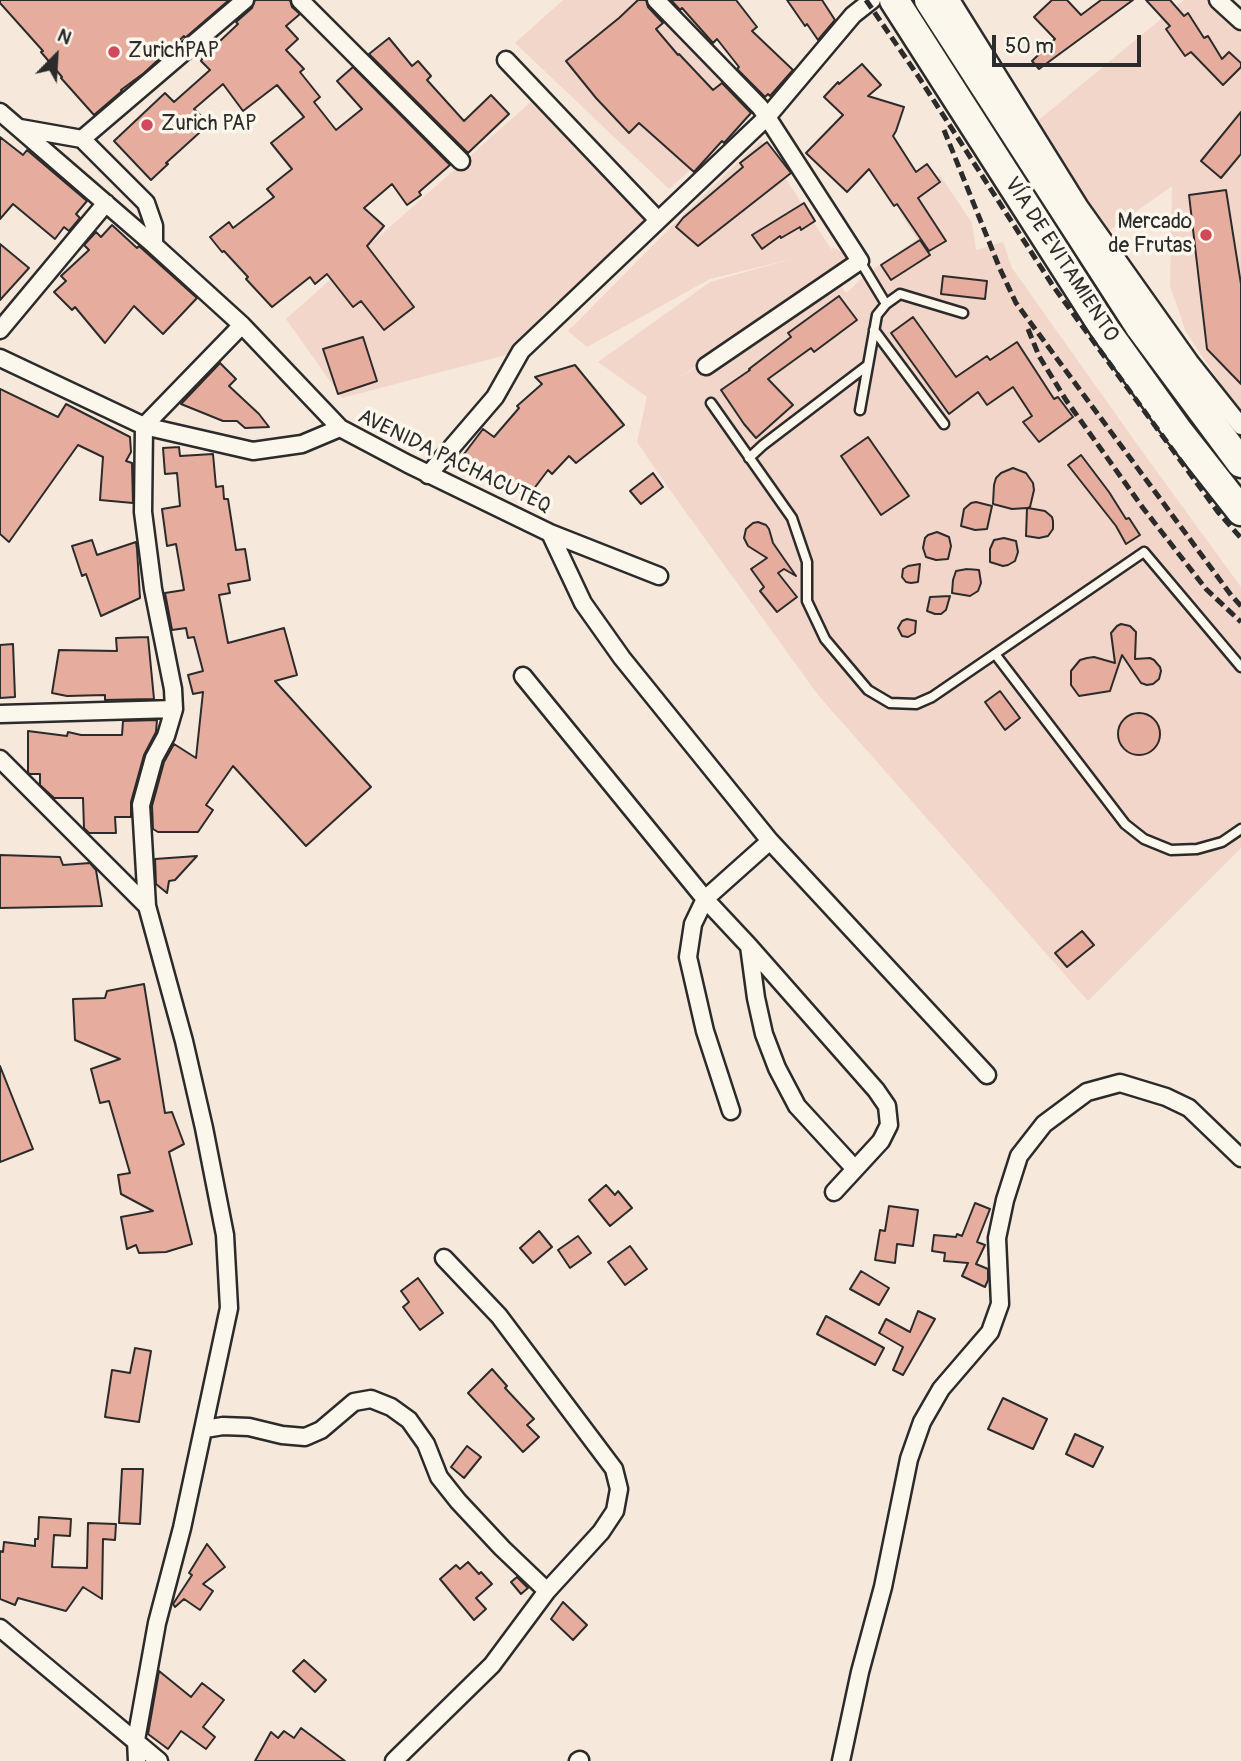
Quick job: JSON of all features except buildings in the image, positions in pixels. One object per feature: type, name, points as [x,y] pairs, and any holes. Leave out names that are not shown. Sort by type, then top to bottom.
[{"type":"highway","name":"VÍA DE EVITAMIENTO","points":[[894,0],[1104,328],[1178,432],[1241,511]]},
{"type":"highway","name":"VÍA DE EVITAMIENTO","points":[[929,0],[1074,210],[1140,327],[1241,463]]},
{"type":"street","points":[[82,139],[245,0]]},
{"type":"street","points":[[300,0],[461,162]]},
{"type":"street","points":[[656,0],[760,107],[860,261],[706,366]]},
{"type":"street","points":[[843,0],[853,15]]},
{"type":"street","points":[[428,475],[495,397],[521,351],[767,117],[853,15],[872,0]]},
{"type":"street","points":[[951,0],[1074,210],[1241,426]]},
{"type":"street","points":[[1218,0],[1241,22]]},
{"type":"street","points":[[506,61],[658,220]]},
{"type":"street","points":[[0,112],[242,325],[340,428]]},
{"type":"street","points":[[18,127],[82,139],[146,203],[154,226],[154,245]]},
{"type":"street","points":[[0,330],[106,203]]},
{"type":"street","points":[[137,1761],[136,1741],[157,1623],[205,1429],[229,1308],[225,1236],[204,1128],[184,1041],[147,906],[141,805],[154,758],[166,736],[174,709],[145,525],[144,426],[242,325]]},
{"type":"street","name":"AVENIDA PACHACUTEQ","points":[[0,358],[144,426],[253,451],[302,444],[340,428],[428,475],[550,533],[659,576]]},
{"type":"street","points":[[550,533],[583,603],[614,647],[770,841],[987,1075]]},
{"type":"street","points":[[523,676],[705,899],[750,946],[887,1106],[889,1125],[881,1141],[834,1192]]},
{"type":"street","points":[[0,714],[174,709]]},
{"type":"street","points":[[0,759],[147,906]]},
{"type":"street","points":[[731,1111],[705,1031],[688,957],[693,924],[705,899],[770,841]]},
{"type":"street","points":[[750,946],[756,998],[764,1034],[776,1068],[797,1106],[855,1169]]},
{"type":"street","points":[[841,1761],[860,1672],[883,1587],[909,1459],[922,1422],[941,1389],[989,1332],[1000,1304],[997,1238],[1018,1156],[1044,1124],[1087,1092],[1120,1083],[1166,1097],[1189,1108],[1241,1157]]},
{"type":"street","points":[[394,1761],[492,1665],[547,1591],[601,1531],[615,1511],[618,1489],[614,1469],[499,1316],[444,1258]]},
{"type":"street","points":[[205,1429],[223,1426],[249,1427],[304,1437],[321,1430],[354,1402],[370,1399],[391,1407],[415,1428],[426,1444],[439,1477],[458,1501],[547,1591]]},
{"type":"street","points":[[0,1628],[159,1761]]},
{"type":"lane","points":[[860,261],[886,304]]},
{"type":"lane","points":[[860,410],[877,315],[886,304],[900,294],[963,313]]},
{"type":"lane","points":[[874,330],[944,424]]},
{"type":"lane","points":[[750,458],[763,444],[868,365]]},
{"type":"lane","points":[[710,403],[792,518],[807,562],[807,601],[825,639],[869,690],[890,703],[916,704],[932,697],[1144,552],[1241,667]]},
{"type":"lane","points":[[995,654],[1125,824],[1144,839],[1171,850],[1197,849],[1222,842],[1241,829]]},
{"type":"shaded area","points":[[563,0],[653,0],[760,107],[669,189],[515,43]]},
{"type":"shaded area","points":[[1184,0],[1212,0],[1241,34],[1241,411],[1186,332],[1170,286],[1172,186],[1106,233],[1029,128]]},
{"type":"shaded area","points":[[533,100],[651,219],[521,351],[342,398],[286,319]]},
{"type":"shaded area","points":[[761,140],[831,249],[860,261],[675,380],[839,283],[846,293],[868,273],[917,239],[899,211],[940,175],[972,223],[976,250],[1003,242],[1012,268],[1241,587],[1241,848],[1088,1001],[818,695],[637,442],[647,397],[598,362],[710,282],[792,259],[710,279],[587,347],[568,331]]},
{"type":"railway","points":[[866,0],[1053,286],[1218,512],[1241,538]]},
{"type":"railway","points":[[944,130],[1016,303],[1241,606]]},
{"type":"railway","points":[[1028,329],[1039,356],[1066,400],[1143,508],[1206,589],[1241,622]]},
{"type":"place","name":"ZurichPAP","points":[[114,52]]},
{"type":"place","name":"Zurich PAP","points":[[147,125]]},
{"type":"place","name":"Mercado de Frutas","points":[[1206,235]]}]
